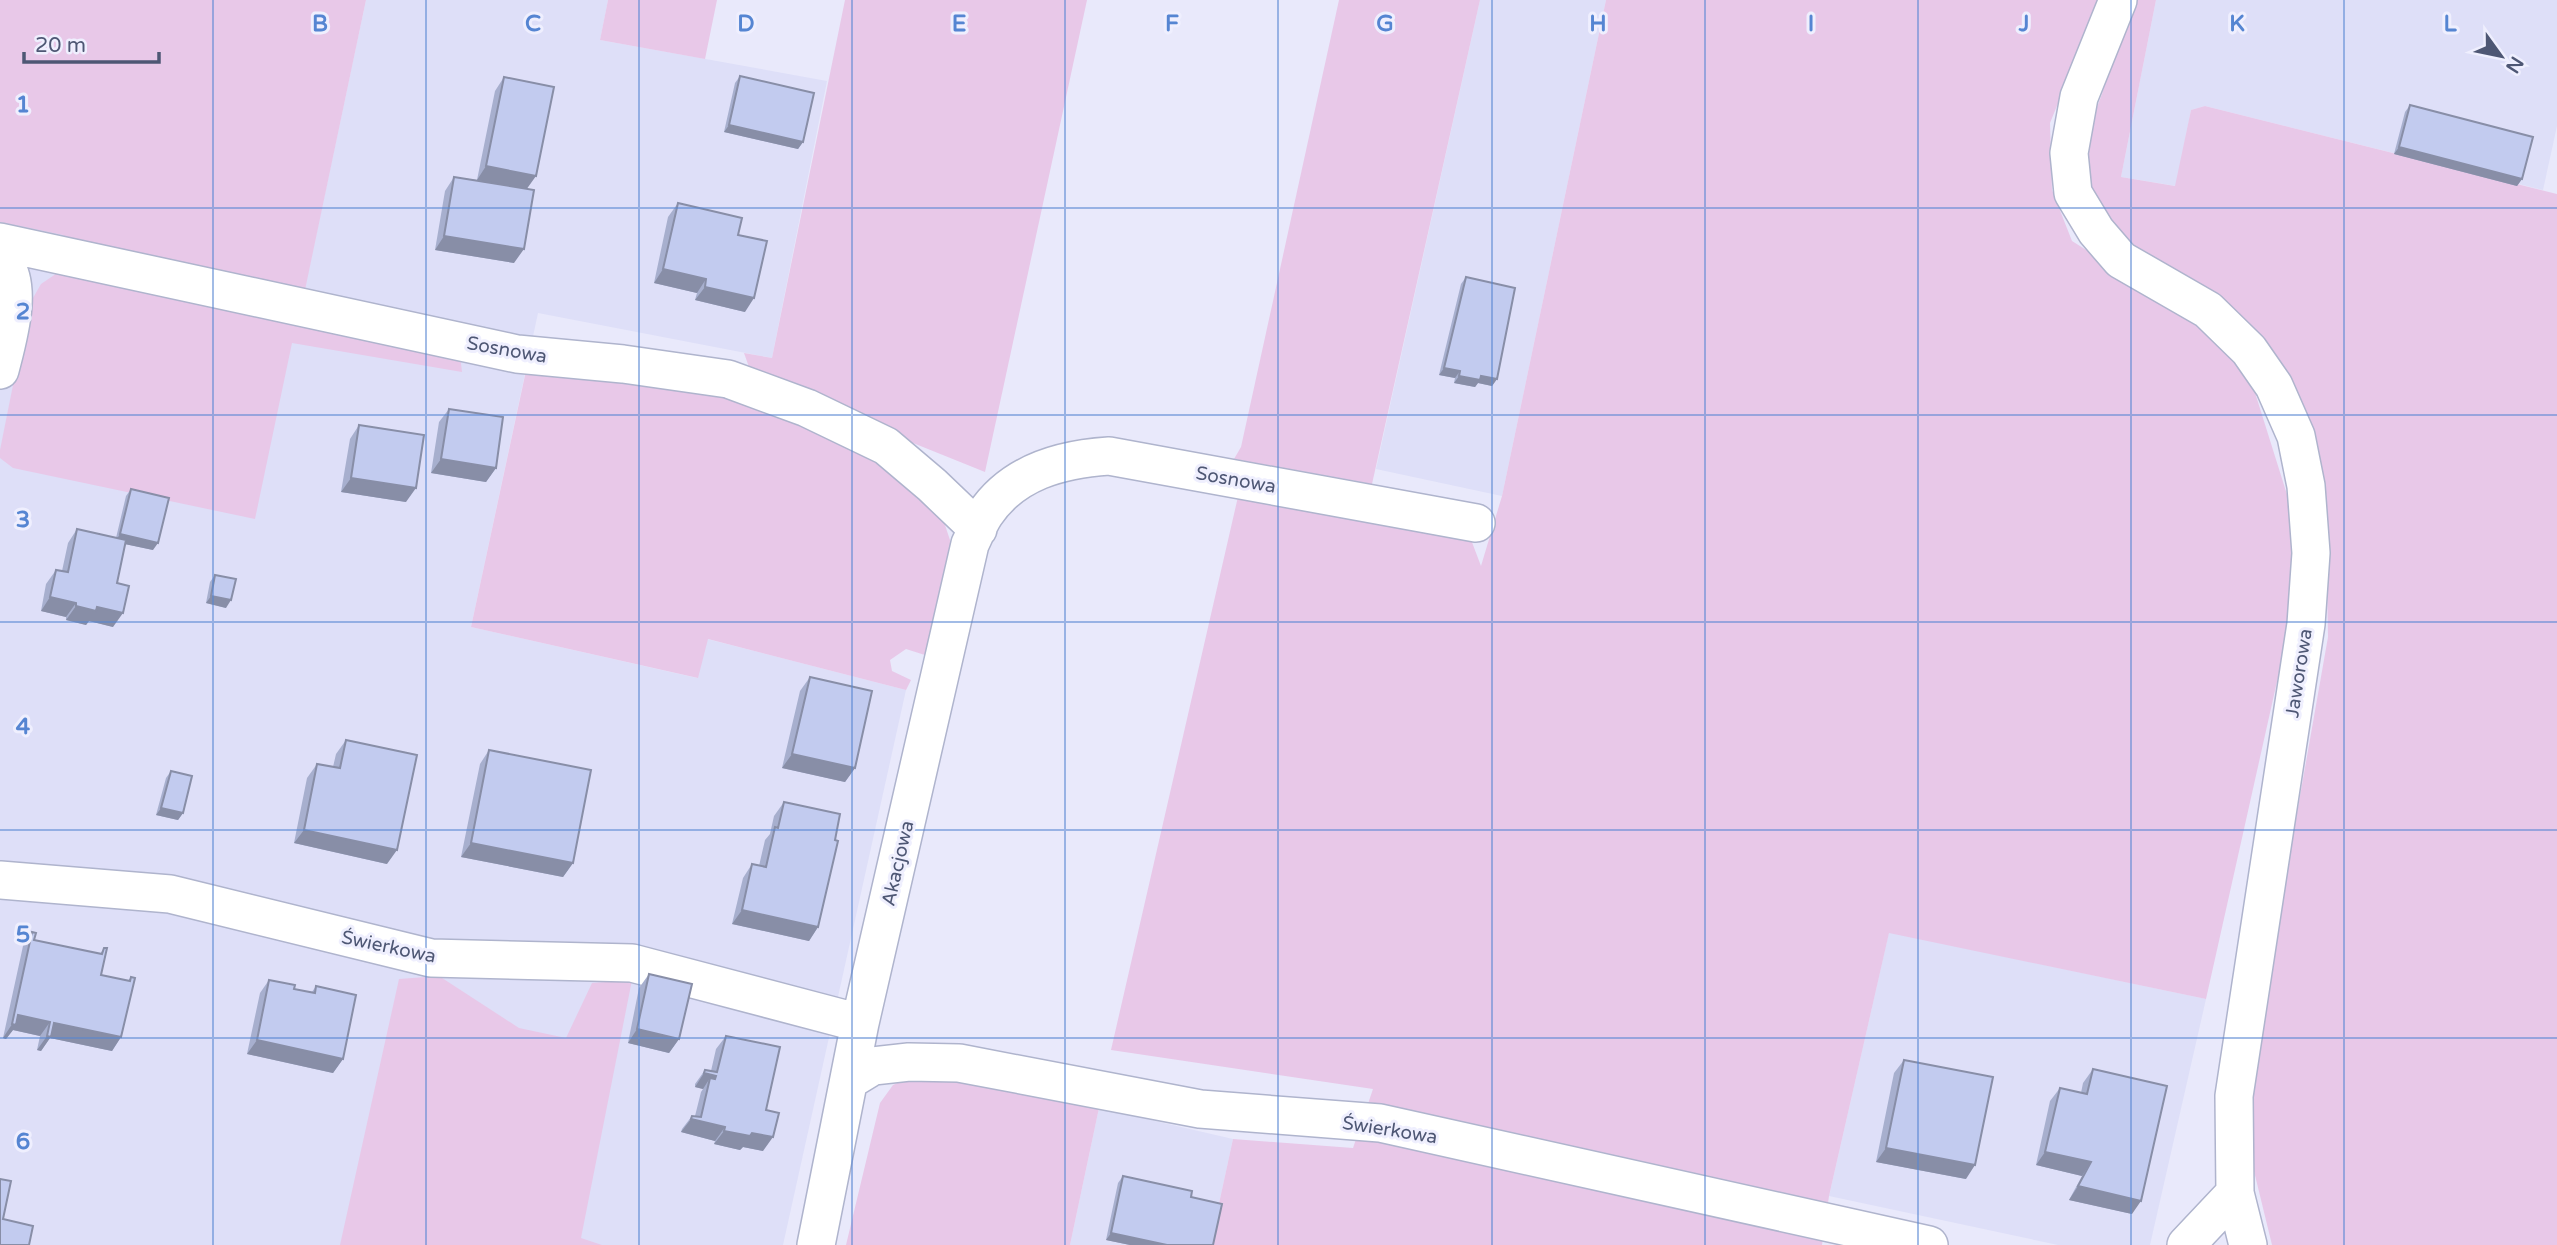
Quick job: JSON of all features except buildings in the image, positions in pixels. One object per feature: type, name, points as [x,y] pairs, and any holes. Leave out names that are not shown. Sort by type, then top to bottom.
[{"type":"street","name":"Jaworowa","points":[[2118,0],[2079,97],[2069,153],[2073,193],[2096,231],[2121,260],[2208,310],[2249,350],[2274,386],[2296,436],[2306,486],[2311,553],[2306,624],[2234,1096],[2235,1193],[2248,1245]]},
{"type":"street","name":"Sosnowa","points":[[0,242],[517,354],[624,364],[728,379],[807,408],[886,446],[978,529]]},
{"type":"street","points":[[0,260],[7,265],[15,307],[0,370]]},
{"type":"street","name":"Sosnowa","points":[[1003,491],[1039,468],[1078,458],[1109,456],[1476,523]]},
{"type":"street","name":"Akacjowa","points":[[816,1245],[860,1023],[970,544],[983,516],[1003,491]]},
{"type":"street","name":"Świerkowa","points":[[0,880],[170,894],[431,958],[632,963],[860,1023]]},
{"type":"street","name":"Świerkowa","points":[[850,1080],[873,1066],[909,1062],[959,1063],[1200,1109],[1380,1124],[1929,1245]]},
{"type":"street","points":[[2186,1245],[2235,1193]]},
{"type":"shaded area","points":[[0,0],[366,0],[305,290],[81,247],[63,235],[0,222]]},
{"type":"shaded area","points":[[366,0],[608,0],[600,40],[827,81],[772,358],[538,313],[471,627],[697,678],[707,639],[906,690],[783,1245],[0,1245],[0,202],[309,269]]},
{"type":"shaded area","points":[[608,0],[717,0],[705,59],[600,40]]},
{"type":"shaded area","points":[[845,0],[1087,0],[985,472],[913,443],[749,367],[744,353],[772,358]]},
{"type":"shaded area","points":[[1339,0],[1480,0],[1372,484],[1234,459],[1241,447]]},
{"type":"shaded area","points":[[1480,0],[1606,0],[1502,496],[1376,469]]},
{"type":"shaded area","points":[[1606,0],[2100,0],[2050,123],[2052,190],[2072,241],[2199,321],[2252,383],[2290,504],[2295,601],[2206,999],[1889,933],[1829,1196],[1822,1245],[1210,1245],[1233,1139],[1353,1148],[1373,1089],[1111,1050],[1240,488],[1470,537],[1481,566],[1502,496]]},
{"type":"shaded area","points":[[2131,0],[2156,0],[2121,177],[2175,186],[2191,110],[2205,106],[2557,194],[2557,1245],[2272,1245],[2253,1167],[2253,1063],[2328,637],[2325,483],[2288,389],[2133,246],[2098,209],[2087,168],[2091,123]]},
{"type":"shaded area","points":[[2156,0],[2557,0],[2557,126],[2543,190],[2205,106],[2191,110],[2176,186],[2121,177]]},
{"type":"shaded area","points":[[66,267],[460,355],[462,372],[292,343],[255,519],[13,468],[0,458],[0,450],[29,305],[41,284]]},
{"type":"shaded area","points":[[527,366],[692,385],[862,448],[941,513],[952,546],[928,656],[906,649],[890,660],[892,671],[911,680],[906,690],[708,639],[698,678],[471,627]]},
{"type":"shaded area","points":[[1889,932],[2206,999],[2150,1245],[2058,1245],[1829,1196]]},
{"type":"shaded area","points":[[439,976],[519,1028],[566,1038],[592,983],[632,980],[581,1238],[602,1245],[340,1245],[399,979]]},
{"type":"shaded area","points":[[910,1077],[952,1079],[1099,1108],[1070,1245],[846,1245],[880,1103],[893,1085]]},
{"type":"shaded area","points":[[1099,1108],[1233,1139],[1210,1245],[1070,1245]]}]
